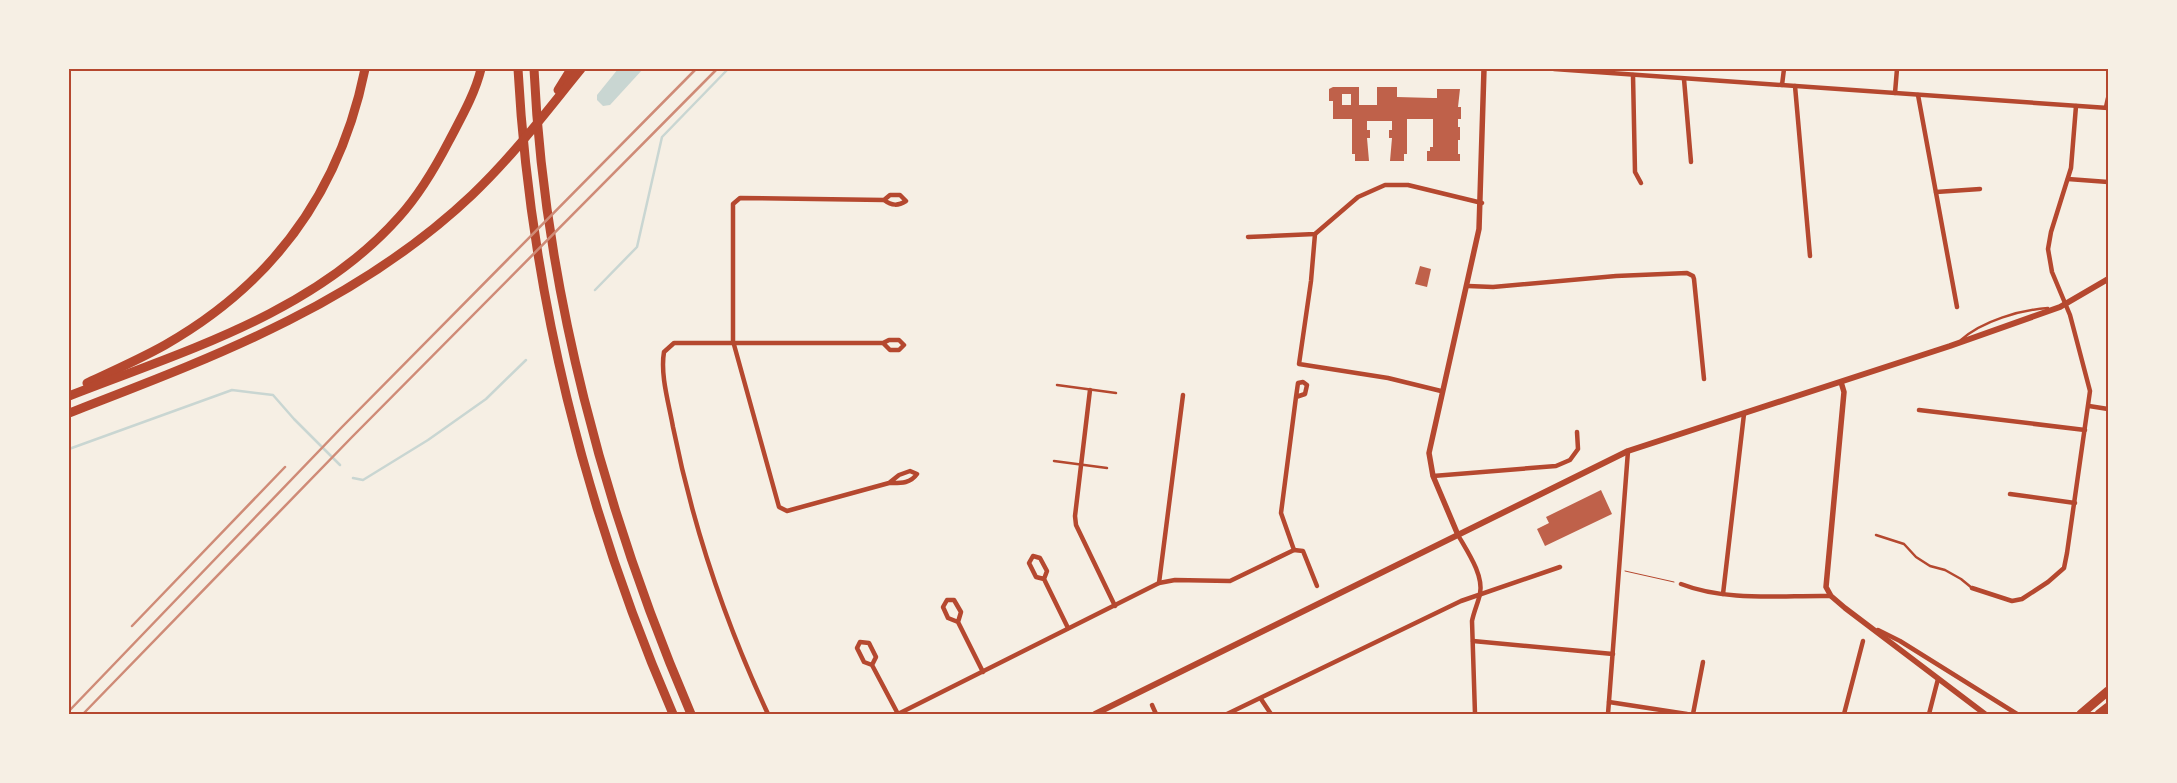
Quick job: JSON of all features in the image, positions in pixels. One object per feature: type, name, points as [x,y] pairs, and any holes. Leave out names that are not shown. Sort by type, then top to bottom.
[{"type":"highway","points":[[69,394],[165,345],[217,310],[263,272],[291,240],[319,196],[343,142],[365,69]]},
{"type":"highway","points":[[69,394],[205,344],[280,309],[365,251],[400,217],[433,170],[463,115],[481,69]]},
{"type":"highway","points":[[518,69],[525,158],[533,219],[563,379],[604,530],[642,639],[673,714]]},
{"type":"highway","points":[[534,69],[552,242],[578,372],[634,568],[655,629],[691,714]]},
{"type":"highway","points":[[525,141],[570,69]]},
{"type":"highway","points":[[69,413],[254,339],[355,284],[440,223],[472,195],[525,141],[581,69]]},
{"type":"highway","points":[[2081,714],[2108,692]]},
{"type":"highway","points":[[2099,714],[2108,707]]},
{"type":"main road","points":[[1095,714],[1628,452],[2063,306],[2108,278]]},
{"type":"street","points":[[1474,714],[1474,607],[1480,594],[1480,580],[1433,476],[1429,453],[1441,391],[1468,286],[1479,229],[1482,202],[1484,69]]},
{"type":"street","points":[[1554,69],[2107,108],[2108,98]]},
{"type":"street","points":[[1782,85],[1784,69]]},
{"type":"street","points":[[1895,93],[1897,69]]},
{"type":"street","points":[[1633,74],[1635,172],[1641,183]]},
{"type":"street","points":[[1684,78],[1691,162]]},
{"type":"street","points":[[1795,86],[1810,256]]},
{"type":"street","points":[[1918,95],[1957,307]]},
{"type":"street","points":[[1972,588],[2012,601],[2022,598],[2048,582],[2064,568],[2090,391],[2084,362],[2052,272],[2048,249],[2051,232],[2068,179],[2072,158],[2076,106]]},
{"type":"street","points":[[2068,179],[2108,182]]},
{"type":"street","points":[[1248,236],[1315,234],[1358,197],[1385,184],[1408,185],[1482,202]]},
{"type":"street","points":[[1936,192],[1980,189]]},
{"type":"street","points":[[884,200],[740,198],[733,204],[733,342],[779,507],[788,511],[889,483],[902,484],[913,480],[917,474],[910,471],[898,475],[889,483]]},
{"type":"street","points":[[1315,234],[1311,281],[1299,364],[1356,372],[1441,391]]},
{"type":"street","points":[[1468,286],[1493,287],[1687,273],[1693,276],[1694,279],[1704,379]]},
{"type":"street","points":[[768,714],[729,623],[710,570],[689,499],[668,401],[663,358],[666,348],[674,343],[883,343]]},
{"type":"street","points":[[1841,382],[1844,392],[1826,587],[1831,596],[1985,714]]},
{"type":"street","points":[[1090,390],[1074,510],[1076,525],[1115,606]]},
{"type":"street","points":[[1159,583],[1183,395]]},
{"type":"street","points":[[1294,550],[1281,513],[1296,397]]},
{"type":"street","points":[[2089,406],[2108,409]]},
{"type":"street","points":[[1919,410],[2085,430]]},
{"type":"street","points":[[1723,594],[1744,414]]},
{"type":"street","points":[[1433,476],[1556,466],[1570,460],[1578,449],[1576,432]]},
{"type":"street","points":[[1608,714],[1628,452]]},
{"type":"street","points":[[2010,494],[2075,503]]},
{"type":"street","points":[[872,665],[876,656],[869,643],[860,642],[857,648],[864,662],[872,665],[898,714],[1159,583],[1175,580],[1230,581],[1294,550],[1302,551],[1317,586]]},
{"type":"street","points":[[1044,579],[1036,577],[1029,563],[1033,556],[1040,558],[1047,571],[1044,579],[1068,628]]},
{"type":"street","points":[[1227,714],[1461,601],[1560,568]]},
{"type":"street","points":[[1681,584],[1699,591],[1723,594],[1831,596]]},
{"type":"street","points":[[958,622],[961,612],[954,600],[946,600],[943,607],[948,618],[958,622],[983,672]]},
{"type":"street","points":[[1870,626],[1900,641],[2017,714]]},
{"type":"street","points":[[1473,641],[1613,654]]},
{"type":"street","points":[[1844,714],[1863,642]]},
{"type":"street","points":[[1693,714],[1704,662]]},
{"type":"street","points":[[1929,714],[1938,679]]},
{"type":"street","points":[[1261,699],[1271,714]]},
{"type":"street","points":[[1609,702],[1687,714]]},
{"type":"street","points":[[1152,705],[1156,714]]},
{"type":"lane","points":[[1057,385],[1116,393]]},
{"type":"lane","points":[[1054,461],[1107,468]]},
{"type":"lane","points":[[1876,536],[1904,544],[1916,557],[1930,566],[1945,570],[1972,588]]},
{"type":"path","points":[[1619,570],[1681,584]]},
{"type":"shaded area","points":[[618,69],[643,69],[610,105],[603,106],[597,100],[597,95]]},
{"type":"building","points":[[1333,87],[1359,87],[1359,105],[1377,105],[1377,87],[1397,87],[1397,97],[1433,98],[1437,98],[1437,89],[1460,89],[1458,107],[1461,107],[1461,119],[1458,119],[1460,140],[1458,140],[1458,154],[1460,154],[1460,161],[1427,161],[1427,151],[1430,151],[1430,147],[1433,147],[1433,119],[1407,119],[1407,154],[1404,154],[1404,161],[1390,161],[1392,138],[1389,138],[1389,130],[1392,130],[1392,121],[1367,121],[1367,130],[1370,130],[1370,138],[1367,138],[1369,161],[1355,161],[1355,154],[1352,154],[1352,119],[1333,119],[1333,101],[1329,101],[1329,89]],"holes":[[[1342,94],[1351,94],[1351,105],[1342,105]]]},
{"type":"building","points":[[1420,266],[1431,269],[1427,287],[1415,284]]},
{"type":"building","points":[[1601,490],[1612,514],[1545,546],[1537,529],[1549,523],[1546,517]]},
{"type":"waterway","points":[[595,290],[637,247],[662,137],[728,69]]},
{"type":"waterway","points":[[353,478],[363,480],[428,440],[486,399],[526,360]]},
{"type":"waterway","points":[[69,449],[232,390],[273,395],[340,465]]},
{"type":"railway","points":[[69,711],[342,427],[696,69]]},
{"type":"railway","points":[[83,714],[352,437],[717,69]]},
{"type":"railway","points":[[132,626],[285,467]]}]
